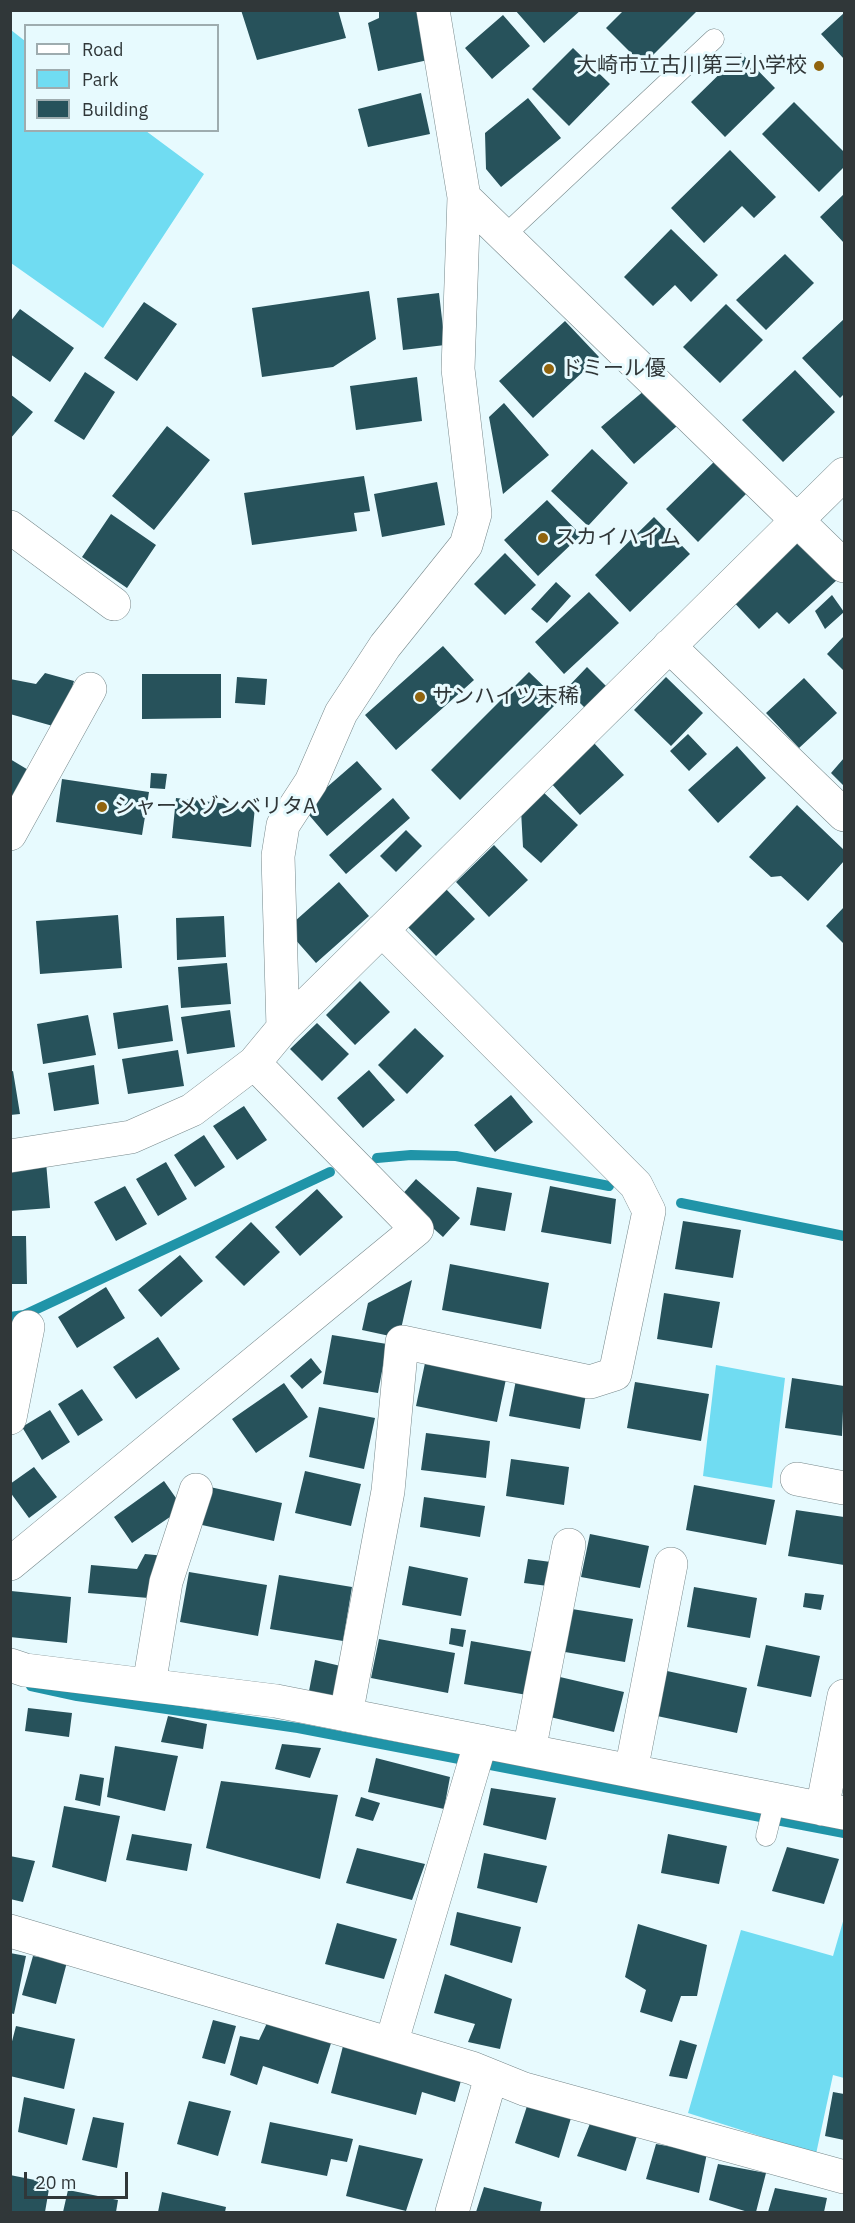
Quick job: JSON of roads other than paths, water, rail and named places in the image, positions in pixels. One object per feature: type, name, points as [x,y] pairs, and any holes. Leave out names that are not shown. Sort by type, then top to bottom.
[{"type":"street","points":[[283,1028],[278,856],[283,825],[311,782],[341,713],[385,646],[466,545],[475,514],[458,369],[465,197],[433,10]]},
{"type":"street","points":[[465,197],[844,566]]},
{"type":"street","points":[[10,1156],[131,1137],[192,1110],[254,1063],[283,1028],[844,474]]},
{"type":"street","points":[[10,527],[114,604]]},
{"type":"street","points":[[669,645],[844,815]]},
{"type":"street","points":[[10,834],[90,689]]},
{"type":"street","points":[[346,1715],[388,1491],[402,1342],[590,1382],[615,1374],[649,1211],[636,1185],[382,930]]},
{"type":"street","points":[[10,1564],[417,1229],[254,1063]]},
{"type":"street","points":[[10,1418],[28,1327]]},
{"type":"street","points":[[796,1479],[844,1488]]},
{"type":"street","points":[[148,1685],[166,1582],[196,1490]]},
{"type":"street","points":[[530,1751],[569,1545]]},
{"type":"street","points":[[631,1771],[671,1564]]},
{"type":"street","points":[[10,1665],[276,1701],[346,1715],[477,1758],[530,1751],[833,1811],[844,1696]]},
{"type":"street","points":[[391,2044],[477,1758]]},
{"type":"street","points":[[10,1931],[472,2068],[524,2089],[844,2177]]},
{"type":"street","points":[[452,2212],[491,2077]]},
{"type":"lane","points":[[504,236],[714,39]]},
{"type":"lane","points":[[766,1836],[775,1800]]},
{"type":"waterway","points":[[377,1158],[411,1155],[456,1156],[609,1186]]},
{"type":"waterway","points":[[10,1317],[24,1315],[330,1172]]},
{"type":"waterway","points":[[681,1203],[844,1236]]},
{"type":"waterway","points":[[31,1686],[77,1696],[298,1728],[844,1833]]},
{"type":"place","name":"大崎市立古川第三小学校","points":[[819,66]]},
{"type":"place","name":"ドミール優","points":[[549,369]]},
{"type":"place","name":"スカイハイム","points":[[543,538]]},
{"type":"place","name":"サンハイツ末稀","points":[[420,697]]},
{"type":"place","name":"シャーメゾンベリタA","points":[[102,807]]}]
